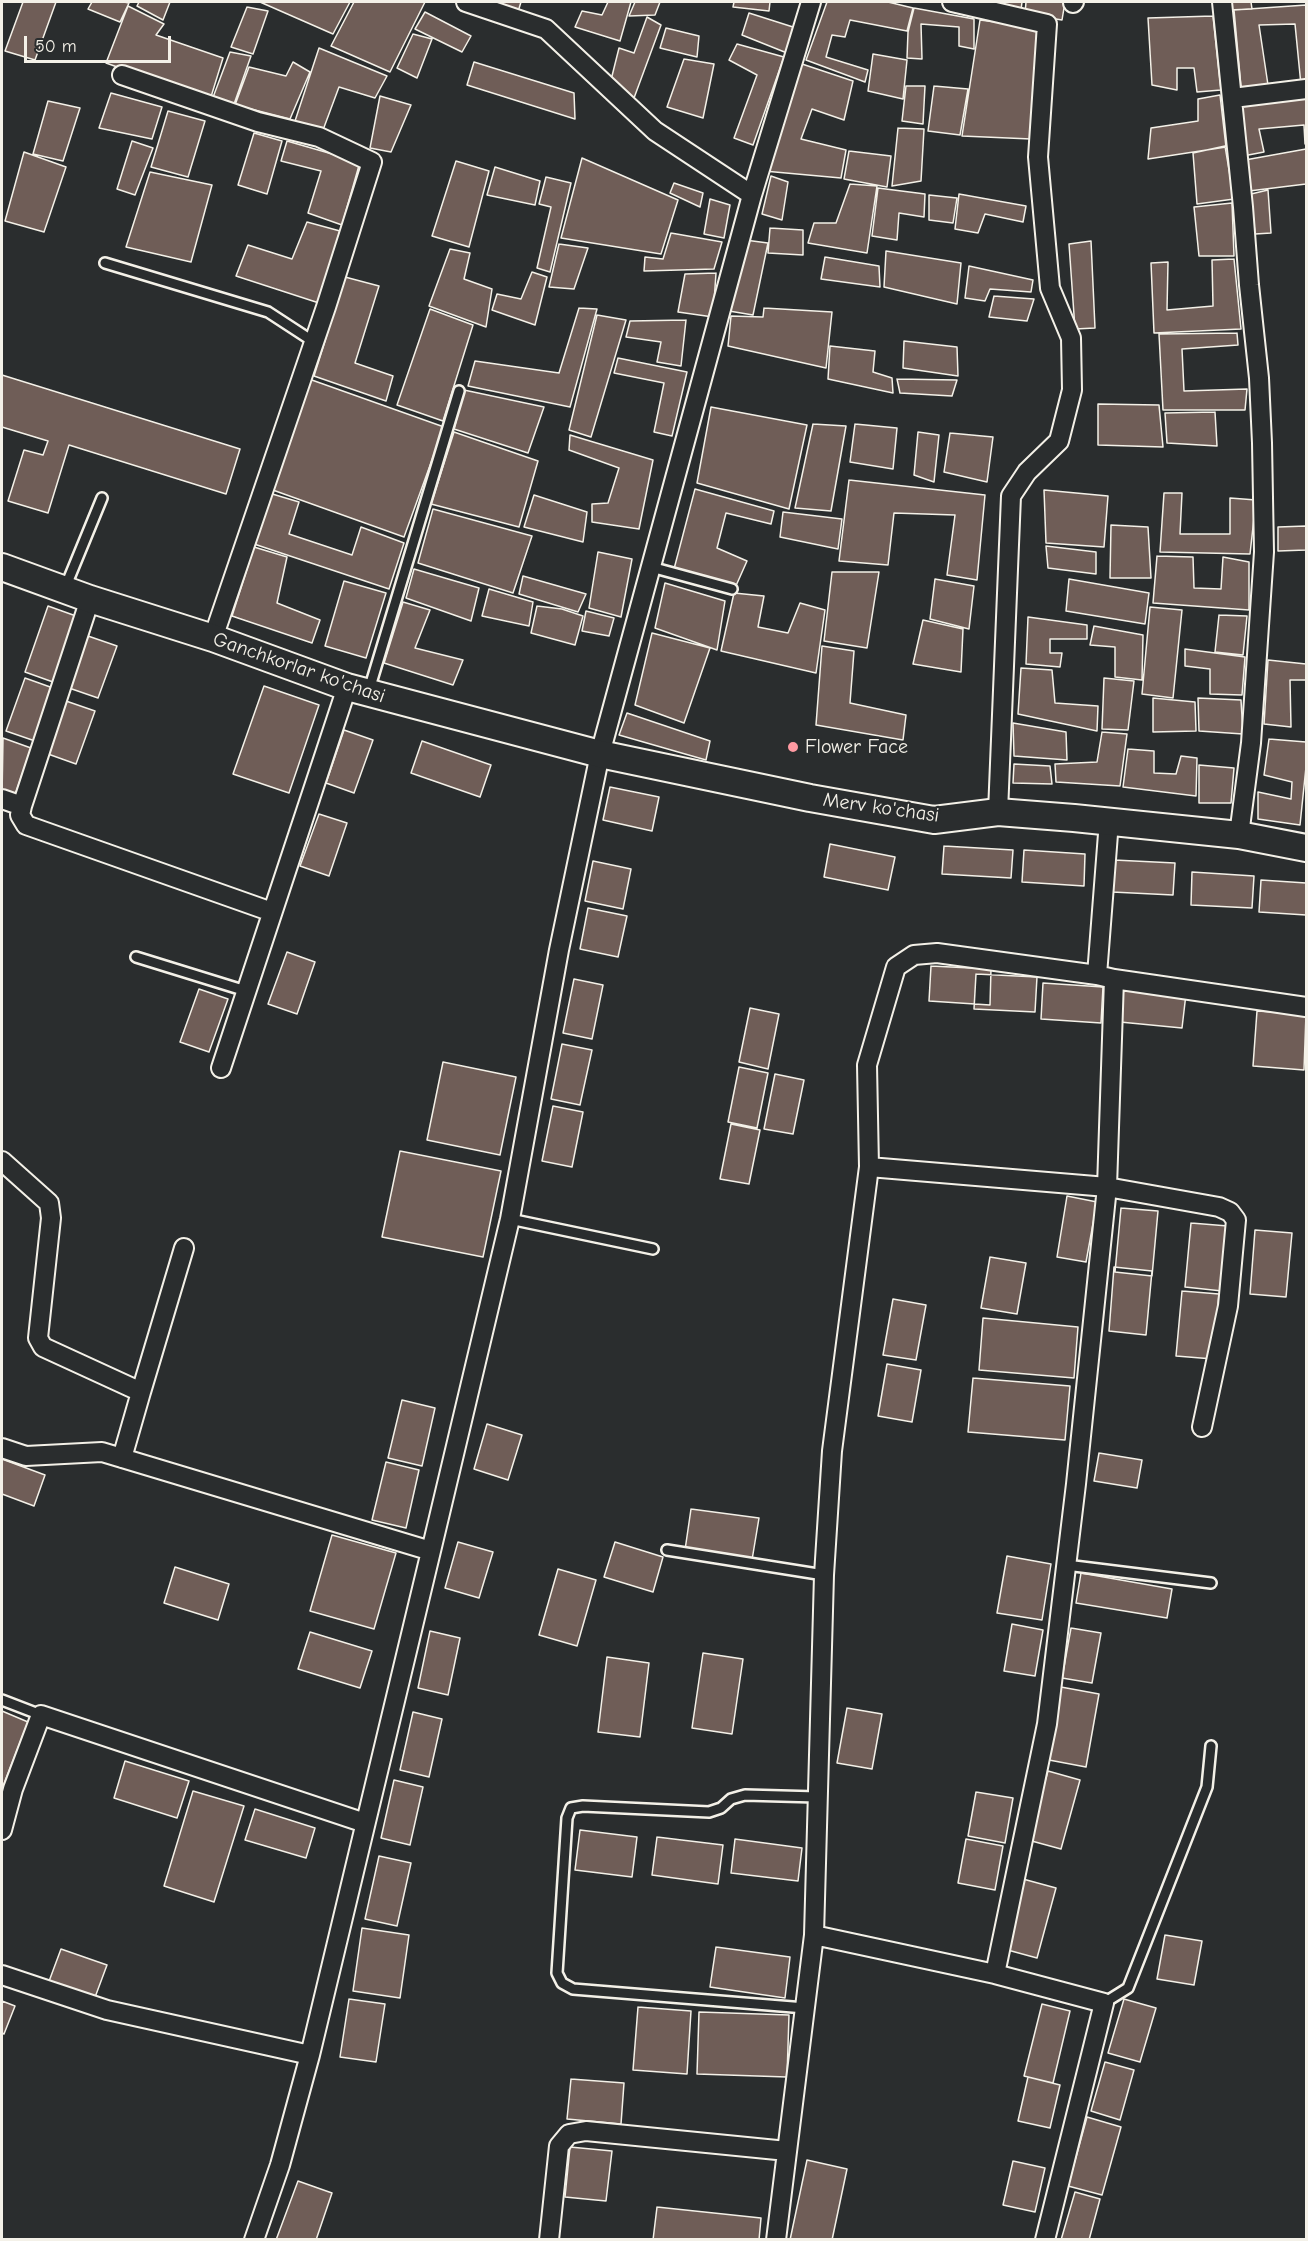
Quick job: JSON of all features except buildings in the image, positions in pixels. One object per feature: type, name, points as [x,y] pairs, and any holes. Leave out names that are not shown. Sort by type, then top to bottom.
[{"type":"street","points":[[466,2],[546,29],[655,131],[752,195]]},
{"type":"street","points":[[254,2240],[280,2165],[310,2055],[510,1219],[559,950],[600,754],[682,460],[752,195],[811,2]]},
{"type":"street","points":[[952,2],[1047,24],[1038,157],[1050,288],[1071,338],[1072,390],[1059,441],[1027,472],[1011,496],[998,812]]},
{"type":"street","points":[[1222,2],[1259,378],[1264,552],[1251,743],[1239,835]]},
{"type":"street","points":[[122,75],[258,122],[320,137],[372,162],[314,342],[213,638]]},
{"type":"street","points":[[1233,98],[1306,89]]},
{"type":"street","name":"Ganchkorlar ko'chasi","points":[[2,567],[90,599],[213,638],[357,690],[600,754]]},
{"type":"street","points":[[90,599],[20,815],[26,825],[36,831],[272,912]]},
{"type":"street","points":[[220,1068],[272,912],[357,690]]},
{"type":"street","name":"Merv ko'chasi","points":[[600,754],[810,798],[934,820],[998,812],[1239,835],[1306,848]]},
{"type":"street","points":[[2,799],[22,806]]},
{"type":"street","points":[[995,1974],[1047,1724],[1107,1187],[1105,977],[1109,821]]},
{"type":"street","points":[[777,2240],[814,1935],[824,1575],[832,1451],[869,1167],[867,1065],[896,968],[914,955],[937,953],[1306,1007]]},
{"type":"street","points":[[2,1161],[49,1203],[51,1218],[38,1338],[43,1347],[141,1392]]},
{"type":"street","points":[[869,1167],[1107,1187],[1219,1207],[1230,1212],[1236,1220],[1228,1306],[1202,1427]]},
{"type":"street","points":[[122,1458],[184,1248]]},
{"type":"street","points":[[2,1448],[26,1456],[102,1452],[431,1551]]},
{"type":"street","points":[[2,1830],[13,1790],[41,1715],[365,1823]]},
{"type":"street","points":[[814,1935],[995,1974],[1104,2003],[1045,2240]]},
{"type":"street","points":[[2,1975],[107,2010],[310,2055]]},
{"type":"street","points":[[549,2240],[559,2146],[569,2134],[586,2131],[787,2151]]},
{"type":"lane","points":[[105,263],[268,312],[314,342]]},
{"type":"lane","points":[[357,690],[459,391]]},
{"type":"lane","points":[[64,590],[102,498]]},
{"type":"lane","points":[[651,567],[732,589]]},
{"type":"lane","points":[[136,957],[246,991]]},
{"type":"lane","points":[[510,1219],[653,1249]]},
{"type":"lane","points":[[667,1550],[824,1575]]},
{"type":"lane","points":[[1066,1565],[1210,1583]]},
{"type":"lane","points":[[2,1701],[41,1715]]},
{"type":"lane","points":[[1104,2003],[1128,1988],[1207,1787],[1211,1746]]},
{"type":"lane","points":[[805,2008],[573,1989],[562,1983],[557,1973],[567,1818],[571,1808],[583,1806],[709,1812],[722,1808],[731,1799],[745,1795],[817,1797]]},
{"type":"place","name":"Flower Face","points":[[793,747]]}]
